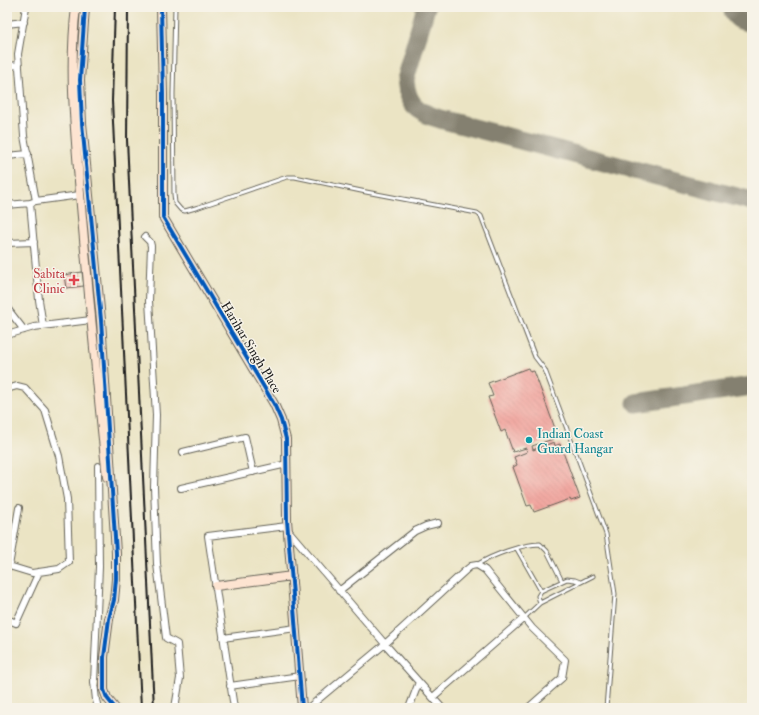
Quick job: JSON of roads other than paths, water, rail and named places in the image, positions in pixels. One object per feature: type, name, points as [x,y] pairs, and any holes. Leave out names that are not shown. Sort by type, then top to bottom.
[{"type":"street","points":[[26,7],[18,54],[24,136],[36,201]]},
{"type":"street","points":[[76,7],[73,35],[72,93],[91,320],[113,538],[116,553]]},
{"type":"street","points":[[85,7],[80,80],[82,123],[101,320],[116,553],[114,600],[109,619],[104,657],[104,690],[107,698],[115,708]]},
{"type":"street","name":"Harihar Singh Place","points":[[161,7],[163,217],[274,404],[281,420],[286,439],[288,528],[302,708]]},
{"type":"street","points":[[7,24],[24,22]]},
{"type":"street","points":[[7,66],[19,65]]},
{"type":"street","points":[[7,156],[28,154]]},
{"type":"street","points":[[7,205],[80,195]]},
{"type":"street","points":[[30,203],[39,300],[43,326]]},
{"type":"street","points":[[145,237],[150,242],[151,246],[149,301],[156,415],[154,487],[157,564],[166,638],[177,644],[180,678],[175,708]]},
{"type":"street","points":[[7,243],[34,242]]},
{"type":"street","points":[[7,308],[24,330]]},
{"type":"street","points":[[7,335],[43,326],[91,320]]},
{"type":"street","points":[[7,389],[17,386],[25,388],[45,410],[59,456],[67,499],[69,562],[59,569],[32,573],[8,565],[19,508]]},
{"type":"street","points":[[183,452],[245,437],[253,472]]},
{"type":"street","points":[[181,488],[287,464]]},
{"type":"street","points":[[98,466],[99,567],[94,682],[98,708]]},
{"type":"street","points":[[340,591],[415,531],[438,523]]},
{"type":"street","points":[[234,708],[208,536],[288,528],[385,644],[442,708]]},
{"type":"street","points":[[308,708],[385,644],[466,570],[471,566],[477,565],[485,570],[532,628],[565,660],[562,678],[528,708]]},
{"type":"street","points":[[7,618],[16,623],[39,572]]},
{"type":"street","points":[[216,586],[292,576]]},
{"type":"street","points":[[433,697],[524,618]]},
{"type":"street","points":[[223,638],[296,628]]},
{"type":"street","points":[[230,686],[300,676]]},
{"type":"street","points":[[408,708],[419,682]]},
{"type":"street","points":[[318,700],[318,708]]},
{"type":"lane","points":[[175,7],[173,94],[174,194],[175,203],[181,210],[185,211],[199,207],[287,177],[295,177],[477,213],[481,216],[535,357],[545,370],[606,534],[615,594],[606,708]]},
{"type":"lane","points":[[477,565],[489,558],[517,548],[540,544],[550,555],[562,581]]},
{"type":"lane","points":[[517,548],[541,591]]},
{"type":"lane","points":[[524,618],[540,603],[593,576]]},
{"type":"lane","points":[[540,603],[538,596],[541,591],[562,581],[572,579],[580,582]]},
{"type":"railway","points":[[115,7],[112,101],[141,708]]},
{"type":"railway","points":[[128,7],[127,140],[154,708]]},
{"type":"place","name":"Sabita Clinic","points":[[74,280]]},
{"type":"place","name":"Indian Coast Guard Hangar","points":[[529,440]]}]
